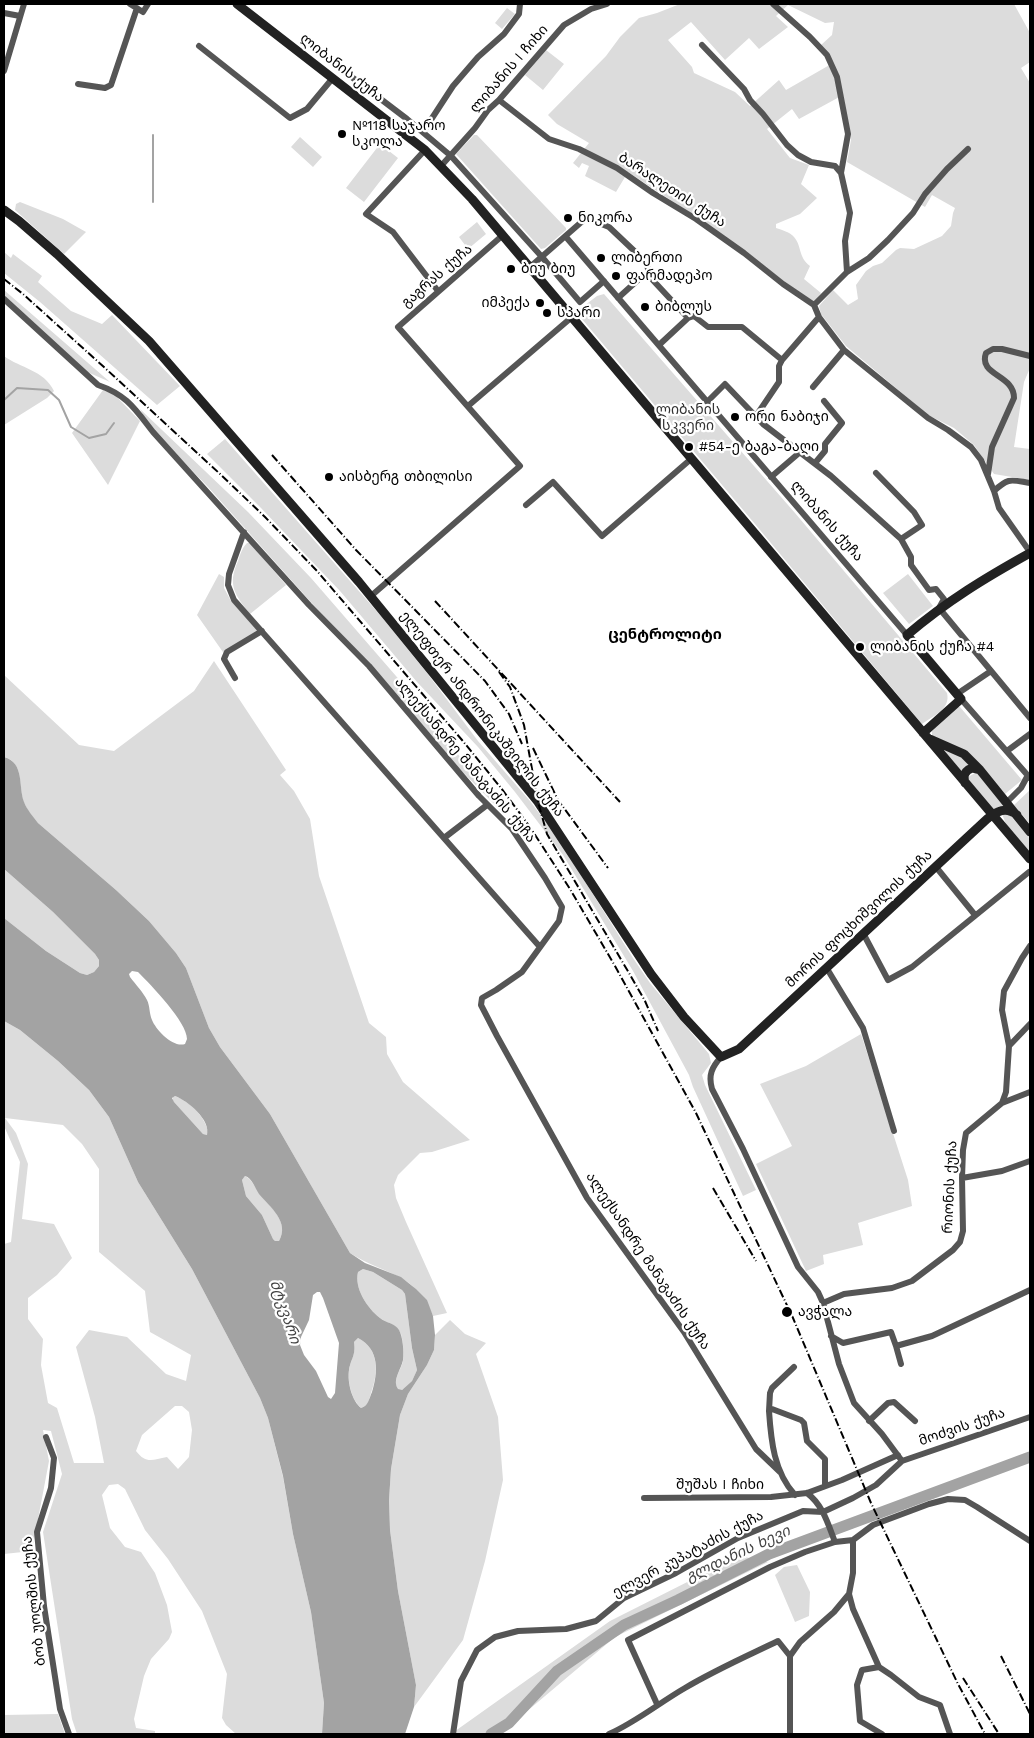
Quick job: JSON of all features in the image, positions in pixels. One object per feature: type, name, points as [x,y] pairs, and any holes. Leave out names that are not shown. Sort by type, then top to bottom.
[{"type":"main road","name":"ლიბანის ქუჩა","points":[[236,4],[424,150],[441,166],[503,235],[1030,859]]},
{"type":"main road","name":"ელეფთერ ანდრონიკაშვილის ქუჩა","points":[[4,210],[57,254],[149,341],[371,596],[538,802],[651,974],[684,1017],[721,1057]]},
{"type":"main road","points":[[907,634],[939,608],[1030,552]]},
{"type":"main road","name":"ლიბანის ქუჩა","points":[[907,634],[959,697]]},
{"type":"main road","points":[[925,736],[959,697]]},
{"type":"main road","name":"ლიბანის ქუჩა","points":[[925,736],[964,754],[980,770],[1030,832]]},
{"type":"main road","points":[[965,783],[964,774],[967,770],[976,768],[980,770]]},
{"type":"main road","points":[[992,815],[996,812],[1007,810],[1017,815]]},
{"type":"main road","name":"მორის ფოცხიშვილის ქუჩა","points":[[721,1057],[739,1049],[992,815]]},
{"type":"street","points":[[4,71],[24,4]]},
{"type":"street","points":[[130,4],[143,12],[148,4]]},
{"type":"street","points":[[423,132],[453,86],[478,57],[504,34],[514,21],[520,4]]},
{"type":"street","name":"ლიბანის I ჩიხი","points":[[441,166],[564,24],[591,9],[608,4]]},
{"type":"street","points":[[773,4],[827,55],[836,76],[848,134],[841,172],[850,213],[846,241],[848,272]]},
{"type":"street","points":[[78,84],[105,88],[111,85],[137,8]]},
{"type":"street","points":[[4,13],[20,16]]},
{"type":"street","points":[[702,45],[744,89],[750,100],[787,145],[798,155],[811,162],[835,166],[841,172]]},
{"type":"street","points":[[199,46],[290,118],[307,109],[332,78]]},
{"type":"street","name":"ლიბანის ქუჩა","points":[[353,78],[451,156],[580,302],[604,281]]},
{"type":"street","name":"ბარალეთის ქუჩა","points":[[500,100],[549,139],[579,149],[618,168],[653,193],[696,219],[814,305]]},
{"type":"street","points":[[968,149],[925,194],[913,212],[888,240],[870,258],[848,272],[814,305],[819,317],[844,350],[928,418],[971,447],[981,460],[999,508],[1030,552]]},
{"type":"street","points":[[424,150],[366,214],[393,232],[438,291]]},
{"type":"street","points":[[530,267],[586,218],[609,226],[647,262],[649,276],[688,318]]},
{"type":"street","name":"გაგრას ქუჩა","points":[[371,596],[520,466],[398,327],[503,235]]},
{"type":"street","name":"ლიბანის ქუჩა","points":[[566,237],[907,634]]},
{"type":"street","points":[[618,298],[639,279],[649,276]]},
{"type":"street","name":"ალექსანდრე მანაგაძის ქუჩა","points":[[4,299],[98,385],[114,391],[131,405],[152,432],[309,605],[369,666],[487,804],[512,829],[546,878],[562,906],[559,921],[522,972],[482,998],[481,1005],[587,1198],[684,1332],[756,1448],[780,1472]]},
{"type":"street","points":[[659,345],[688,318],[694,316],[708,327],[742,326],[782,360]]},
{"type":"street","points":[[468,406],[572,317]]},
{"type":"street","points":[[756,416],[779,382],[779,366],[782,360],[819,317]]},
{"type":"street","points":[[988,476],[992,447],[1014,398],[1014,392],[1007,382],[985,366],[986,353],[993,349],[1002,349],[1030,356]]},
{"type":"street","points":[[813,387],[844,350]]},
{"type":"street","points":[[707,402],[725,384],[763,424],[799,453],[815,463],[901,539],[911,557],[911,566],[929,590],[936,588],[944,599],[939,608],[1030,718]]},
{"type":"street","points":[[815,463],[824,451],[825,444],[842,423],[824,401]]},
{"type":"street","points":[[772,477],[799,453]]},
{"type":"street","points":[[526,505],[553,482],[602,536],[691,459]]},
{"type":"street","points":[[876,473],[914,512],[922,525],[901,539]]},
{"type":"street","points":[[994,491],[1005,481],[1014,480],[1030,483]]},
{"type":"street","points":[[244,532],[229,574],[228,585],[234,600],[540,947]]},
{"type":"street","points":[[235,678],[224,659],[227,652],[262,631]]},
{"type":"street","points":[[959,697],[991,671]]},
{"type":"street","name":"ლიბანის ქუჩა","points":[[959,697],[1029,777]]},
{"type":"street","points":[[1007,751],[1030,734]]},
{"type":"street","points":[[1007,802],[1029,777]]},
{"type":"street","points":[[444,838],[487,804]]},
{"type":"street","points":[[936,867],[975,915]]},
{"type":"street","points":[[863,933],[888,980],[912,967],[1029,872]]},
{"type":"street","points":[[1002,1103],[1006,1092],[1009,1046],[1002,1010],[1004,991],[1030,946]]},
{"type":"street","points":[[826,967],[864,1028],[894,1131]]},
{"type":"street","points":[[1009,1046],[1030,1024]]},
{"type":"street","points":[[721,1057],[714,1064],[709,1079],[712,1089],[743,1149],[798,1267],[818,1292],[823,1303],[839,1364],[854,1403],[882,1434],[902,1461]]},
{"type":"street","name":"რიონის ქუჩა","points":[[823,1303],[844,1294],[892,1288],[912,1281],[953,1250],[960,1242],[963,1231],[962,1178],[966,1133],[1002,1103],[1030,1092]]},
{"type":"street","points":[[962,1178],[1002,1172],[1030,1161]]},
{"type":"street","points":[[896,1346],[932,1336],[1030,1290]]},
{"type":"street","points":[[831,1336],[843,1343],[891,1332],[901,1364]]},
{"type":"street","points":[[794,1367],[772,1388],[769,1411],[771,1441],[780,1472],[786,1485],[796,1495]]},
{"type":"street","points":[[869,1421],[888,1403],[894,1402],[914,1421]]},
{"type":"street","points":[[769,1411],[772,1409],[801,1420],[804,1423],[807,1441],[826,1459],[826,1486]]},
{"type":"street","name":"მოძვის ქუჩა","points":[[902,1461],[1030,1417]]},
{"type":"street","name":"ბობ უოლშის ქუჩა","points":[[46,1437],[54,1458],[51,1488],[37,1532],[44,1606],[60,1709],[68,1734]]},
{"type":"street","name":"შუშას I ჩიხი","points":[[644,1498],[771,1497],[796,1495],[807,1493],[850,1477],[898,1455]]},
{"type":"street","name":"ელვერ კუპატაძის ქუჩა","points":[[454,1734],[453,1727],[461,1681],[477,1650],[495,1637],[518,1631],[566,1629],[596,1621],[624,1598],[660,1581],[738,1538],[802,1511],[824,1514],[876,1485],[902,1461]]},
{"type":"street","points":[[807,1493],[814,1498],[824,1514],[834,1540]]},
{"type":"street","points":[[657,1704],[628,1640],[770,1567],[834,1540],[853,1540],[873,1525],[948,1499],[965,1500],[1030,1541]]},
{"type":"street","points":[[853,1540],[853,1573],[849,1594],[853,1609],[879,1667],[919,1697],[940,1705],[950,1734]]},
{"type":"street","points":[[790,1734],[790,1656],[800,1642],[834,1612],[849,1594]]},
{"type":"street","points":[[609,1734],[639,1719],[657,1704],[688,1686],[778,1641],[790,1656]]},
{"type":"street","points":[[879,1667],[862,1670],[857,1685],[860,1721],[882,1734]]},
{"type":"green space","points":[[680,4],[1014,4],[1030,33],[1030,62],[1021,68],[1030,83],[1030,368],[1024,382],[1014,447],[1030,449],[1030,480],[994,474],[974,445],[954,428],[928,415],[846,346],[821,314],[819,306],[833,290],[848,305],[858,299],[856,285],[866,271],[882,263],[900,248],[914,249],[942,236],[951,226],[955,208],[932,195],[925,207],[847,162],[851,140],[843,95],[799,119],[792,109],[767,129],[790,158],[809,165],[801,184],[817,198],[800,214],[776,224],[776,228],[788,232],[794,237],[806,263],[810,266],[804,279],[821,293],[814,303],[695,216],[628,172],[616,192],[585,176],[589,166],[582,163],[579,168],[573,163],[589,143],[557,124],[548,115],[606,56],[620,37],[639,18]],"holes":[[[788,5],[825,23],[834,22],[832,35],[821,45],[833,63],[786,90],[779,80],[750,106],[735,92],[694,73],[692,67],[668,40],[691,22],[725,60],[749,38],[759,49],[788,27],[776,16]]]},
{"type":"green space","points":[[507,8],[515,14],[502,29],[495,23]]},
{"type":"green space","points":[[546,50],[564,64],[543,90],[525,75]]},
{"type":"green space","points":[[474,135],[477,135],[566,228],[545,248],[541,249],[456,154]]},
{"type":"green space","points":[[300,137],[322,157],[313,167],[291,147]]},
{"type":"green space","points":[[380,144],[398,158],[364,202],[346,188]]},
{"type":"green space","points":[[20,202],[63,219],[86,232],[64,254],[15,210],[16,204]]},
{"type":"green space","points":[[477,222],[486,234],[468,249],[459,237]]},
{"type":"green space","points":[[4,252],[11,258],[13,254],[42,276],[38,282],[71,311],[102,324],[112,315],[180,386],[157,405],[40,302],[4,273]]},
{"type":"green space","points":[[4,290],[110,382],[85,371],[4,296]]},
{"type":"green space","name":"ლიბანის სკვერი","points":[[604,294],[795,513],[947,693],[948,699],[944,708],[922,724],[576,312],[597,296]]},
{"type":"green space","points":[[4,356],[44,378],[54,391],[47,398],[4,425]]},
{"type":"green space","points":[[103,390],[113,393],[140,421],[108,485],[72,433]]},
{"type":"green space","points":[[140,409],[248,512],[311,578],[409,691],[505,815],[445,754],[370,663],[326,619],[208,487],[148,424]]},
{"type":"green space","points":[[225,439],[380,615],[478,741],[530,801],[557,837],[650,983],[709,1054],[711,1063],[702,1075],[705,1085],[756,1190],[743,1196],[689,1075],[633,971],[563,855],[478,747],[417,682],[340,591],[207,454]]},
{"type":"green space","points":[[247,543],[250,543],[286,585],[250,614],[240,601],[233,583],[235,569],[241,552]]},
{"type":"green space","points":[[219,574],[224,577],[224,588],[231,601],[260,633],[225,655],[197,615]]},
{"type":"green space","points":[[908,574],[933,606],[909,624],[883,593]]},
{"type":"green space","points":[[214,661],[286,770],[280,775],[294,791],[310,819],[319,876],[369,1023],[386,1037],[387,1054],[403,1082],[470,1140],[432,1152],[420,1153],[398,1175],[394,1185],[396,1198],[447,1313],[433,1316],[417,1290],[408,1282],[350,1253],[270,1114],[220,1047],[209,1028],[186,968],[176,953],[149,921],[38,823],[27,809],[23,800],[17,768],[14,763],[4,757],[4,675],[79,745],[114,751],[194,691]]},
{"type":"green space","points":[[960,707],[1022,780],[1005,794],[973,757],[936,740],[932,735],[932,731]]},
{"type":"green space","points":[[933,743],[962,757],[972,766],[962,772]]},
{"type":"green space","points":[[975,773],[979,774],[1007,806],[991,810],[968,780],[968,777]]},
{"type":"green space","points":[[1030,790],[1030,824],[1014,805]]},
{"type":"green space","points":[[1004,812],[1011,816],[1030,839],[1030,855],[1006,824],[1002,814]]},
{"type":"green space","points":[[4,869],[53,912],[95,954],[99,960],[99,966],[94,972],[87,975],[80,973],[46,951],[4,918]]},
{"type":"green space","points":[[4,1021],[20,1030],[58,1061],[89,1090],[109,1117],[138,1182],[192,1269],[260,1398],[268,1418],[283,1477],[293,1534],[311,1612],[324,1703],[322,1734],[236,1734],[226,1725],[222,1718],[227,1674],[202,1611],[168,1559],[145,1530],[125,1489],[118,1484],[109,1485],[102,1495],[110,1528],[125,1547],[141,1552],[155,1573],[167,1605],[172,1632],[169,1639],[151,1659],[144,1676],[134,1719],[136,1728],[155,1731],[155,1734],[77,1734],[72,1719],[43,1532],[62,1474],[51,1431],[43,1430],[49,1461],[32,1551],[4,1554],[4,1244],[11,1242],[20,1162],[4,1126]],"holes":[[[5,1118],[63,1125],[82,1144],[99,1169],[99,1252],[145,1291],[150,1332],[191,1355],[186,1381],[166,1374],[127,1337],[89,1330],[76,1347],[95,1417],[104,1463],[74,1463],[57,1408],[48,1403],[41,1365],[43,1339],[28,1319],[28,1298],[57,1275],[72,1258],[54,1224],[22,1219],[28,1164],[16,1133]],[[175,1406],[182,1406],[189,1412],[192,1430],[189,1457],[178,1469],[167,1457],[150,1460],[143,1458],[136,1451],[142,1435]]]},
{"type":"green space","points":[[861,1034],[908,1180],[912,1206],[858,1223],[863,1245],[823,1255],[824,1264],[806,1271],[756,1164],[792,1146],[760,1084],[806,1066]]},
{"type":"green space","points":[[175,1096],[186,1102],[200,1115],[204,1120],[208,1132],[207,1135],[203,1134],[173,1101]]},
{"type":"green space","points":[[245,1176],[252,1181],[277,1215],[282,1227],[279,1241],[273,1239],[262,1215],[246,1196],[242,1180]]},
{"type":"green space","points":[[363,1269],[373,1272],[402,1290],[405,1294],[412,1348],[417,1370],[412,1381],[402,1390],[398,1390],[396,1386],[403,1361],[401,1334],[394,1326],[375,1314],[366,1303],[360,1291],[357,1278],[358,1272]]},
{"type":"green space","points":[[450,1320],[465,1334],[486,1343],[476,1354],[498,1417],[503,1480],[485,1561],[463,1640],[414,1707],[416,1685],[398,1591],[390,1530],[391,1469],[400,1415],[408,1394],[427,1365],[434,1350],[435,1335]]},
{"type":"green space","points":[[358,1338],[365,1343],[374,1355],[376,1370],[369,1400],[361,1408],[353,1396],[349,1380],[354,1342]]},
{"type":"green space","points":[[745,1557],[768,1562],[615,1637],[500,1734],[451,1734],[610,1621],[721,1565]]},
{"type":"green space","points":[[797,1565],[810,1592],[809,1616],[795,1622],[775,1575],[784,1567]]},
{"type":"green space","points":[[58,1714],[65,1734],[4,1734],[4,1715]]},
{"type":"water","name":"მტკვარი","points":[[4,757],[15,764],[20,776],[24,802],[38,823],[149,921],[176,953],[186,968],[209,1028],[220,1047],[270,1114],[350,1253],[365,1263],[401,1277],[427,1300],[433,1316],[434,1350],[427,1365],[408,1394],[400,1415],[391,1469],[389,1500],[390,1530],[398,1591],[416,1685],[414,1707],[405,1734],[322,1734],[324,1703],[311,1612],[293,1534],[283,1476],[268,1418],[260,1398],[192,1269],[138,1182],[109,1117],[89,1090],[58,1061],[20,1030],[4,1021],[4,918],[46,951],[80,973],[87,975],[94,972],[99,966],[99,960],[53,912],[4,869]],"holes":[[[132,971],[138,972],[167,1004],[181,1023],[187,1039],[185,1044],[180,1045],[170,1041],[157,1029],[151,1017],[147,1000],[129,974]],[[175,1096],[192,1107],[206,1123],[207,1135],[203,1134],[172,1098]],[[245,1176],[277,1215],[282,1227],[279,1241],[273,1239],[262,1215],[246,1196],[242,1180]],[[363,1269],[373,1272],[402,1290],[405,1294],[412,1348],[417,1370],[412,1381],[402,1390],[396,1386],[403,1360],[403,1345],[399,1330],[382,1320],[366,1303],[358,1285],[358,1272]],[[320,1292],[339,1343],[335,1393],[331,1399],[328,1397],[316,1371],[304,1355],[300,1345],[301,1337],[309,1320],[313,1295]],[[358,1338],[370,1348],[376,1362],[372,1392],[367,1404],[361,1408],[353,1396],[349,1380],[354,1342]]]},
{"type":"waterway","points":[[153,135],[153,202]]},
{"type":"waterway","points":[[4,400],[17,388],[48,390],[59,400],[71,427],[89,438],[106,434],[114,423]]},
{"type":"waterway","name":"გლდანის ხევი","points":[[491,1734],[509,1723],[557,1671],[624,1625],[769,1554],[1030,1457]]},
{"type":"railway","points":[[4,279],[23,294],[219,473],[317,571],[462,740],[530,827],[570,889],[615,966],[696,1113],[793,1318],[871,1503],[958,1684],[985,1734]]},
{"type":"railway","points":[[272,455],[356,550],[485,681],[509,714],[522,744]]},
{"type":"railway","points":[[435,601],[620,802]]},
{"type":"railway","points":[[499,672],[510,687],[524,725],[538,802],[547,834],[645,1001],[658,1031]]},
{"type":"railway","points":[[533,748],[558,800],[608,868]]},
{"type":"railway","points":[[713,1188],[756,1261]]},
{"type":"railway","points":[[1001,1656],[1030,1714]]},
{"type":"railway","points":[[963,1678],[999,1734]]},
{"type":"place","name":"№118 საჯარო სკოლა","points":[[342,134]]},
{"type":"place","name":"ნიკორა","points":[[568,218]]},
{"type":"place","name":"ლიბერთი","points":[[601,258]]},
{"type":"place","name":"ბიუ ბიუ","points":[[511,269]]},
{"type":"place","name":"ფარმადეპო","points":[[616,276]]},
{"type":"place","name":"იმპექა","points":[[540,303]]},
{"type":"place","name":"ბიბლუს","points":[[645,307]]},
{"type":"place","name":"სპარი","points":[[547,313]]},
{"type":"place","name":"ორი ნაბიჯი","points":[[735,417]]},
{"type":"place","name":"#54-ე ბაგა-ბაღი","points":[[689,447]]},
{"type":"place","name":"აისბერგ თბილისი","points":[[329,477]]},
{"type":"place","name":"ლიბანის ქუჩა #4","points":[[860,647]]},
{"type":"place","name":"ავჭალა","points":[[787,1312]]},
{"type":"district","name":"ცენტროლიტი","points":[[665,635]]}]
